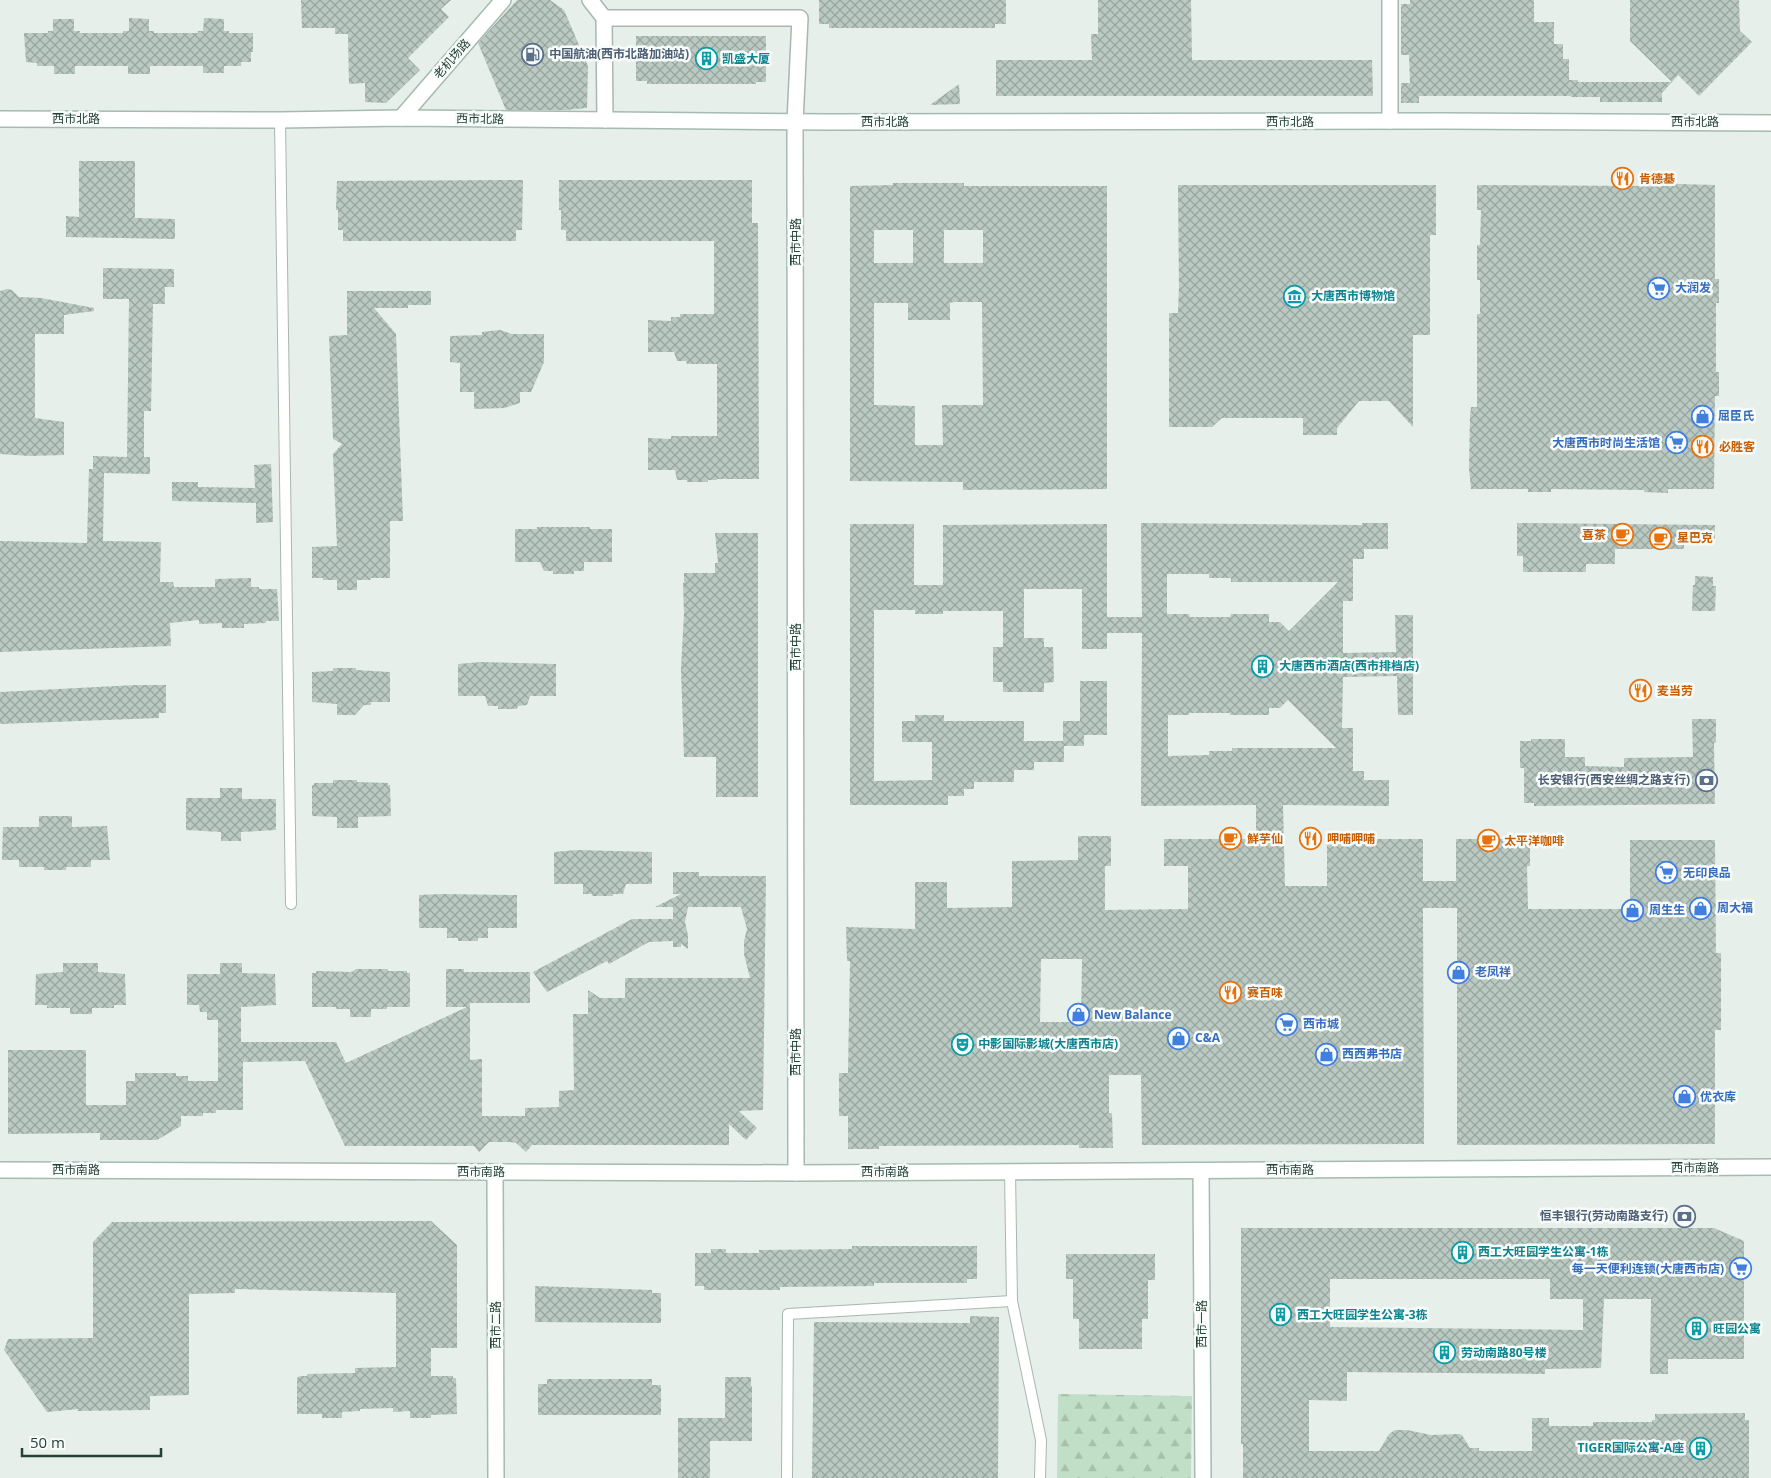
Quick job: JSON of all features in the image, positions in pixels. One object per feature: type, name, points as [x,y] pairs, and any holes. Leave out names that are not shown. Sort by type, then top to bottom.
[{"type":"street","name":"老机场路","points":[[401,118],[504,0]]},
{"type":"street","points":[[590,0],[604,18],[605,120]]},
{"type":"street","points":[[1390,0],[1390,121]]},
{"type":"street","name":"西市中路","points":[[604,18],[800,18],[796,122],[796,1173]]},
{"type":"street","name":"西市北路","points":[[0,119],[280,120],[401,118],[796,122],[1118,123],[1390,121],[1771,123]]},
{"type":"street","name":"西市南路","points":[[0,1170],[796,1173],[1771,1167]]},
{"type":"street","name":"西市一路","points":[[1201,1171],[1203,1478]]},
{"type":"street","name":"西市二路","points":[[495,1172],[496,1478]]},
{"type":"lane","points":[[280,120],[291,904]]},
{"type":"lane","points":[[1010,1171],[1012,1301],[1041,1440],[1040,1478]]},
{"type":"lane","points":[[787,1478],[788,1314],[1012,1301]]},
{"type":"green space","points":[[1058,1394],[1192,1396],[1191,1478],[1057,1478]]},
{"type":"building","points":[[301,0],[451,0],[441,9],[449,17],[408,58],[420,70],[386,103],[365,102],[365,83],[349,84],[348,34],[335,34],[335,28],[302,28]]},
{"type":"building","name":"中国航油(西市北路加油站)","points":[[517,0],[550,0],[564,10],[588,66],[587,108],[506,110],[478,43]]},
{"type":"building","points":[[819,0],[1006,0],[1006,24],[995,24],[995,28],[829,28],[829,24],[819,24]]},
{"type":"building","points":[[1098,0],[1191,0],[1192,60],[1372,60],[1373,96],[996,96],[996,60],[1092,60],[1091,34],[1098,34]]},
{"type":"building","points":[[1410,0],[1534,0],[1534,22],[1554,22],[1554,44],[1563,44],[1563,59],[1569,59],[1569,80],[1578,80],[1578,82],[1672,82],[1662,93],[1662,102],[1600,102],[1600,97],[1571,96],[1419,96],[1419,103],[1401,103],[1401,83],[1410,83],[1409,55],[1401,55],[1401,4],[1410,4]]},
{"type":"building","points":[[1630,0],[1739,0],[1740,31],[1752,42],[1699,96],[1678,75],[1672,82],[1630,41]]},
{"type":"building","points":[[129,18],[149,19],[149,31],[154,31],[154,33],[198,33],[198,31],[203,31],[204,18],[224,19],[224,31],[229,31],[229,33],[253,33],[251,62],[241,62],[241,66],[224,66],[224,73],[203,73],[203,66],[150,66],[150,74],[128,74],[128,66],[75,66],[75,74],[54,74],[54,66],[37,66],[37,63],[26,62],[24,33],[48,33],[48,31],[53,31],[53,19],[74,19],[74,31],[80,31],[80,33],[123,33],[123,31],[129,31]]},
{"type":"building","points":[[636,36],[766,36],[766,82],[756,82],[756,84],[647,84],[647,81],[636,81]]},
{"type":"building","points":[[959,84],[960,104],[930,105]]},
{"type":"building","points":[[79,161],[135,161],[135,218],[175,219],[175,239],[66,237],[66,216],[79,217]]},
{"type":"building","points":[[523,180],[522,230],[516,230],[516,241],[343,241],[343,230],[338,230],[338,210],[336,210],[337,181]]},
{"type":"building","points":[[559,180],[752,180],[752,223],[758,223],[759,479],[717,479],[708,480],[708,482],[687,482],[687,480],[677,480],[675,470],[648,470],[648,438],[671,439],[671,436],[717,436],[717,364],[687,364],[686,361],[677,361],[674,352],[648,352],[648,320],[671,321],[671,317],[680,317],[680,314],[714,314],[714,241],[566,241],[566,230],[561,230]]},
{"type":"building","points":[[893,183],[964,183],[964,186],[1107,186],[1107,489],[963,490],[963,482],[850,481],[850,186],[893,185]],"holes":[[[874,230],[913,230],[913,263],[874,263]],[[944,230],[983,230],[983,263],[944,263]],[[982,302],[983,405],[942,405],[943,445],[915,445],[915,406],[874,405],[874,303],[908,303],[908,320],[950,320],[950,303]]]},
{"type":"building","points":[[1644,183],[1715,185],[1715,279],[1719,279],[1719,303],[1716,303],[1716,372],[1719,372],[1719,396],[1715,396],[1714,489],[1668,489],[1668,493],[1644,492],[1644,490],[1551,489],[1551,492],[1528,492],[1528,489],[1471,489],[1469,468],[1470,416],[1471,407],[1477,407],[1477,314],[1480,314],[1480,280],[1477,280],[1477,245],[1480,245],[1481,210],[1477,210],[1477,185],[1644,186]]},
{"type":"building","points":[[1178,185],[1436,185],[1436,235],[1430,235],[1430,335],[1413,335],[1413,427],[1389,401],[1359,401],[1337,428],[1337,435],[1303,435],[1303,418],[1222,418],[1212,427],[1169,427],[1169,313],[1178,313],[1179,287]]},
{"type":"building","points":[[103,268],[174,269],[174,287],[165,287],[165,304],[153,304],[151,411],[144,411],[144,457],[150,457],[150,474],[104,473],[103,541],[161,542],[160,582],[173,582],[174,587],[215,587],[215,579],[251,578],[251,587],[277,589],[279,621],[244,624],[244,628],[222,628],[222,623],[199,624],[199,620],[170,623],[171,646],[0,652],[0,541],[87,543],[89,469],[93,469],[93,456],[127,457],[129,299],[103,299]]},
{"type":"building","points":[[12,290],[19,297],[41,298],[94,308],[94,311],[64,315],[64,334],[35,334],[35,418],[64,422],[64,455],[30,456],[0,454],[0,291]]},
{"type":"building","points":[[347,291],[431,291],[431,305],[408,305],[408,308],[374,308],[396,334],[403,521],[390,521],[390,578],[357,580],[357,590],[337,590],[337,580],[312,578],[312,547],[337,546],[333,454],[342,444],[333,439],[329,336],[347,335]]},
{"type":"building","points":[[500,330],[512,334],[544,334],[544,362],[531,392],[520,392],[520,403],[504,408],[474,409],[474,392],[460,392],[460,363],[450,362],[450,336],[482,335],[482,332]]},
{"type":"building","points":[[271,464],[273,522],[256,523],[256,503],[172,501],[172,482],[198,482],[198,487],[255,488],[254,465]]},
{"type":"building","points":[[1141,523],[1362,525],[1362,523],[1388,523],[1388,549],[1364,549],[1364,559],[1353,559],[1353,601],[1343,601],[1343,653],[1396,652],[1395,615],[1413,615],[1413,715],[1398,715],[1397,676],[1343,677],[1342,728],[1353,728],[1353,771],[1364,771],[1364,780],[1389,780],[1389,806],[1283,805],[1285,886],[1327,886],[1327,839],[1423,839],[1423,881],[1456,881],[1456,839],[1530,839],[1530,866],[1527,866],[1528,909],[1630,909],[1630,840],[1715,840],[1716,953],[1721,953],[1721,1030],[1715,1030],[1715,1144],[1457,1145],[1457,908],[1423,908],[1424,1144],[1142,1145],[1141,1075],[1109,1075],[1109,1113],[1112,1113],[1113,1148],[1079,1148],[1079,1145],[879,1146],[879,1149],[848,1149],[848,1116],[839,1116],[839,1073],[848,1073],[850,961],[847,961],[846,927],[915,929],[915,882],[947,882],[947,908],[1012,907],[1012,861],[1078,860],[1078,836],[1111,836],[1111,866],[1105,866],[1105,910],[1188,909],[1188,866],[1164,866],[1164,839],[1256,839],[1256,805],[1141,806],[1142,633],[1107,633],[1107,649],[1082,649],[1082,589],[1024,589],[1024,638],[1044,638],[1044,647],[1053,647],[1054,682],[1044,683],[1044,692],[1003,692],[1003,682],[993,682],[993,647],[1003,647],[1003,611],[943,611],[943,614],[915,614],[915,610],[874,610],[874,781],[932,780],[932,742],[902,742],[902,721],[915,721],[915,715],[944,715],[944,721],[1024,721],[1024,741],[1063,741],[1063,721],[1080,721],[1080,681],[1107,681],[1107,735],[1084,735],[1084,746],[1064,746],[1064,762],[1034,762],[1034,770],[1014,770],[1014,782],[974,782],[974,789],[964,789],[964,796],[948,796],[948,805],[850,805],[850,524],[914,524],[914,585],[943,585],[943,525],[1107,524],[1107,617],[1142,617]],"holes":[[[1167,574],[1209,574],[1209,578],[1231,578],[1231,582],[1338,582],[1289,631],[1280,622],[1269,622],[1269,614],[1231,614],[1230,617],[1190,617],[1189,614],[1167,614]],[[1288,700],[1336,748],[1232,748],[1232,751],[1209,751],[1209,755],[1168,756],[1168,715],[1189,715],[1189,713],[1269,715],[1269,708],[1280,708]],[[1041,959],[1082,959],[1081,1022],[1040,1022]]]},
{"type":"building","points":[[1517,523],[1715,525],[1715,539],[1684,539],[1684,549],[1615,549],[1615,564],[1586,564],[1586,572],[1523,572],[1523,556],[1517,556]]},
{"type":"building","points":[[537,527],[612,529],[612,562],[584,562],[584,571],[574,571],[574,574],[553,574],[553,571],[544,571],[540,562],[515,562],[515,529],[537,529]]},
{"type":"building","points":[[715,533],[758,533],[758,797],[716,797],[716,757],[684,757],[681,669],[684,573],[715,573],[715,563],[718,563]]},
{"type":"building","points":[[1695,576],[1713,577],[1713,586],[1716,586],[1715,611],[1692,611]]},
{"type":"building","points":[[481,662],[556,664],[556,696],[530,696],[527,705],[518,706],[517,709],[498,709],[498,706],[488,706],[485,696],[458,696],[458,664]]},
{"type":"building","points":[[333,668],[356,668],[356,670],[390,672],[390,702],[371,702],[371,705],[364,705],[355,715],[337,715],[337,704],[312,702],[312,672],[333,671]]},
{"type":"building","points":[[166,685],[166,713],[159,713],[159,718],[0,724],[0,692]]},
{"type":"building","points":[[1692,719],[1716,719],[1716,743],[1714,743],[1715,804],[1534,806],[1534,803],[1524,803],[1524,768],[1520,768],[1520,741],[1531,741],[1531,739],[1565,739],[1565,757],[1585,757],[1585,766],[1624,767],[1624,758],[1693,757]]},
{"type":"building","points":[[333,780],[388,783],[390,785],[391,816],[358,817],[358,828],[337,828],[337,817],[312,816],[312,785],[314,783],[333,783]]},
{"type":"building","points":[[220,788],[242,788],[242,799],[276,799],[276,830],[241,832],[241,841],[221,841],[221,832],[186,830],[186,798],[220,798]]},
{"type":"building","points":[[39,816],[72,816],[72,827],[107,826],[110,860],[91,860],[91,867],[66,867],[66,870],[44,870],[44,867],[19,867],[19,860],[2,860],[3,827],[39,827]]},
{"type":"building","points":[[577,850],[652,852],[652,884],[626,884],[623,894],[592,896],[592,894],[583,894],[583,884],[554,884],[554,852]]},
{"type":"building","points":[[673,872],[699,872],[699,876],[766,876],[763,1110],[739,1111],[757,1128],[746,1140],[729,1124],[729,1145],[532,1145],[526,1152],[516,1143],[510,1142],[489,1142],[479,1152],[474,1146],[345,1146],[305,1061],[243,1062],[243,1110],[216,1110],[216,1113],[203,1113],[203,1116],[181,1116],[181,1126],[157,1140],[100,1140],[100,1133],[8,1134],[8,1050],[86,1050],[86,1105],[126,1105],[126,1081],[135,1081],[135,1073],[176,1073],[176,1076],[188,1076],[188,1081],[218,1081],[218,1020],[207,1020],[207,1012],[200,1012],[199,1005],[187,1005],[187,974],[220,974],[220,963],[242,963],[242,973],[275,974],[276,1005],[241,1007],[241,1042],[336,1042],[346,1063],[467,1007],[446,1007],[446,969],[464,969],[464,972],[530,972],[530,1003],[470,1003],[470,1060],[482,1059],[482,1116],[525,1116],[525,1108],[559,1107],[559,1091],[574,1090],[573,1014],[588,1014],[588,990],[600,998],[625,998],[625,978],[750,978],[744,954],[744,941],[747,929],[741,907],[688,907],[685,922],[688,935],[688,949],[681,944],[681,947],[673,947],[673,941],[649,942],[609,964],[607,961],[547,992],[533,972],[632,919],[673,919],[673,907],[655,907],[681,894],[673,894]]},
{"type":"building","points":[[419,895],[517,895],[517,928],[488,928],[488,938],[478,938],[478,941],[458,941],[458,938],[447,938],[447,928],[419,928]]},
{"type":"building","points":[[63,963],[98,963],[98,972],[125,974],[126,1005],[114,1005],[114,1008],[92,1008],[92,1014],[70,1014],[70,1008],[47,1008],[47,1005],[35,1005],[36,974],[63,972]]},
{"type":"building","points":[[355,969],[388,969],[388,971],[407,971],[407,973],[410,973],[410,1007],[371,1009],[371,1017],[350,1017],[350,1009],[312,1007],[312,973],[316,973],[316,971],[351,972]]},
{"type":"building","points":[[431,1221],[457,1245],[457,1348],[431,1348],[431,1376],[453,1376],[453,1378],[456,1378],[457,1414],[431,1415],[431,1418],[410,1418],[410,1411],[393,1412],[393,1408],[360,1409],[360,1411],[342,1412],[342,1418],[322,1418],[322,1414],[297,1414],[297,1378],[300,1376],[307,1376],[307,1374],[355,1373],[355,1368],[396,1367],[396,1293],[235,1289],[235,1293],[189,1294],[189,1395],[150,1396],[150,1410],[77,1411],[79,1409],[47,1412],[4,1350],[8,1339],[93,1338],[93,1242],[112,1222]]},
{"type":"building","points":[[1241,1228],[1714,1228],[1744,1241],[1744,1359],[1668,1359],[1668,1374],[1650,1374],[1651,1299],[1604,1299],[1601,1368],[1545,1369],[1545,1374],[1347,1372],[1347,1401],[1309,1400],[1309,1451],[1379,1451],[1389,1434],[1395,1430],[1407,1430],[1431,1435],[1459,1434],[1462,1435],[1470,1448],[1479,1448],[1479,1451],[1532,1451],[1532,1418],[1549,1418],[1549,1426],[1593,1426],[1593,1422],[1652,1422],[1652,1420],[1655,1420],[1655,1414],[1745,1413],[1745,1420],[1749,1420],[1749,1478],[1243,1478],[1243,1444],[1241,1444]],"holes":[[[1330,1279],[1550,1279],[1550,1299],[1583,1299],[1583,1330],[1330,1327]]]},
{"type":"building","points":[[852,1246],[977,1246],[977,1279],[967,1279],[967,1283],[874,1283],[874,1286],[780,1287],[780,1290],[704,1290],[704,1286],[695,1286],[695,1253],[711,1253],[711,1249],[726,1249],[726,1253],[759,1253],[759,1250],[852,1249]]},
{"type":"building","points":[[1066,1254],[1155,1254],[1155,1280],[1148,1280],[1148,1319],[1142,1319],[1142,1349],[1079,1349],[1079,1319],[1073,1319],[1073,1279],[1066,1279]]},
{"type":"building","points":[[535,1286],[652,1290],[652,1293],[661,1293],[661,1323],[535,1322]]},
{"type":"building","points":[[970,1316],[999,1317],[998,1478],[812,1478],[814,1322],[970,1323]]},
{"type":"building","points":[[725,1377],[751,1377],[752,1441],[710,1441],[710,1478],[678,1478],[678,1418],[725,1418]]},
{"type":"building","points":[[547,1379],[652,1379],[652,1385],[661,1385],[661,1415],[538,1415],[538,1384],[547,1384]]},
{"type":"place","name":"中国航油(西市北路加油站)","points":[[533,54]]},
{"type":"place","name":"凯盛大厦","points":[[706,59]]},
{"type":"place","name":"肯德基","points":[[1623,179]]},
{"type":"place","name":"大润发","points":[[1659,288]]},
{"type":"place","name":"大唐西市博物馆","points":[[1295,296]]},
{"type":"place","name":"屈臣氏","points":[[1702,416]]},
{"type":"place","name":"大唐西市时尚生活馆","points":[[1676,443]]},
{"type":"place","name":"必胜客","points":[[1703,447]]},
{"type":"place","name":"喜茶","points":[[1622,535]]},
{"type":"place","name":"星巴克","points":[[1661,538]]},
{"type":"place","name":"大唐西市酒店(西市排档店)","points":[[1263,666]]},
{"type":"place","name":"麦当劳","points":[[1641,691]]},
{"type":"place","name":"长安银行(西安丝绸之路支行)","points":[[1706,780]]},
{"type":"place","name":"鮮芋仙","points":[[1231,839]]},
{"type":"place","name":"呷哺呷哺","points":[[1311,839]]},
{"type":"place","name":"太平洋咖啡","points":[[1488,841]]},
{"type":"place","name":"无印良品","points":[[1667,873]]},
{"type":"place","name":"周大福","points":[[1701,908]]},
{"type":"place","name":"周生生","points":[[1633,910]]},
{"type":"place","name":"老凤祥","points":[[1459,972]]},
{"type":"place","name":"赛百味","points":[[1231,993]]},
{"type":"place","name":"New Balance","points":[[1078,1015]]},
{"type":"place","name":"西市城","points":[[1287,1024]]},
{"type":"place","name":"C&A","points":[[1179,1038]]},
{"type":"place","name":"中影国际影城(大唐西市店)","points":[[962,1044]]},
{"type":"place","name":"西西弗书店","points":[[1326,1054]]},
{"type":"place","name":"优衣库","points":[[1684,1097]]},
{"type":"place","name":"恒丰银行(劳动南路支行)","points":[[1684,1216]]},
{"type":"place","name":"西工大旺园学生公寓-1栋","points":[[1462,1252]]},
{"type":"place","name":"每一天便利连锁(大唐西市店)","points":[[1740,1269]]},
{"type":"place","name":"西工大旺园学生公寓-3栋","points":[[1281,1315]]},
{"type":"place","name":"旺园公寓","points":[[1697,1329]]},
{"type":"place","name":"劳动南路80号楼","points":[[1445,1353]]},
{"type":"place","name":"TIGER国际公寓-A座","points":[[1700,1448]]}]
